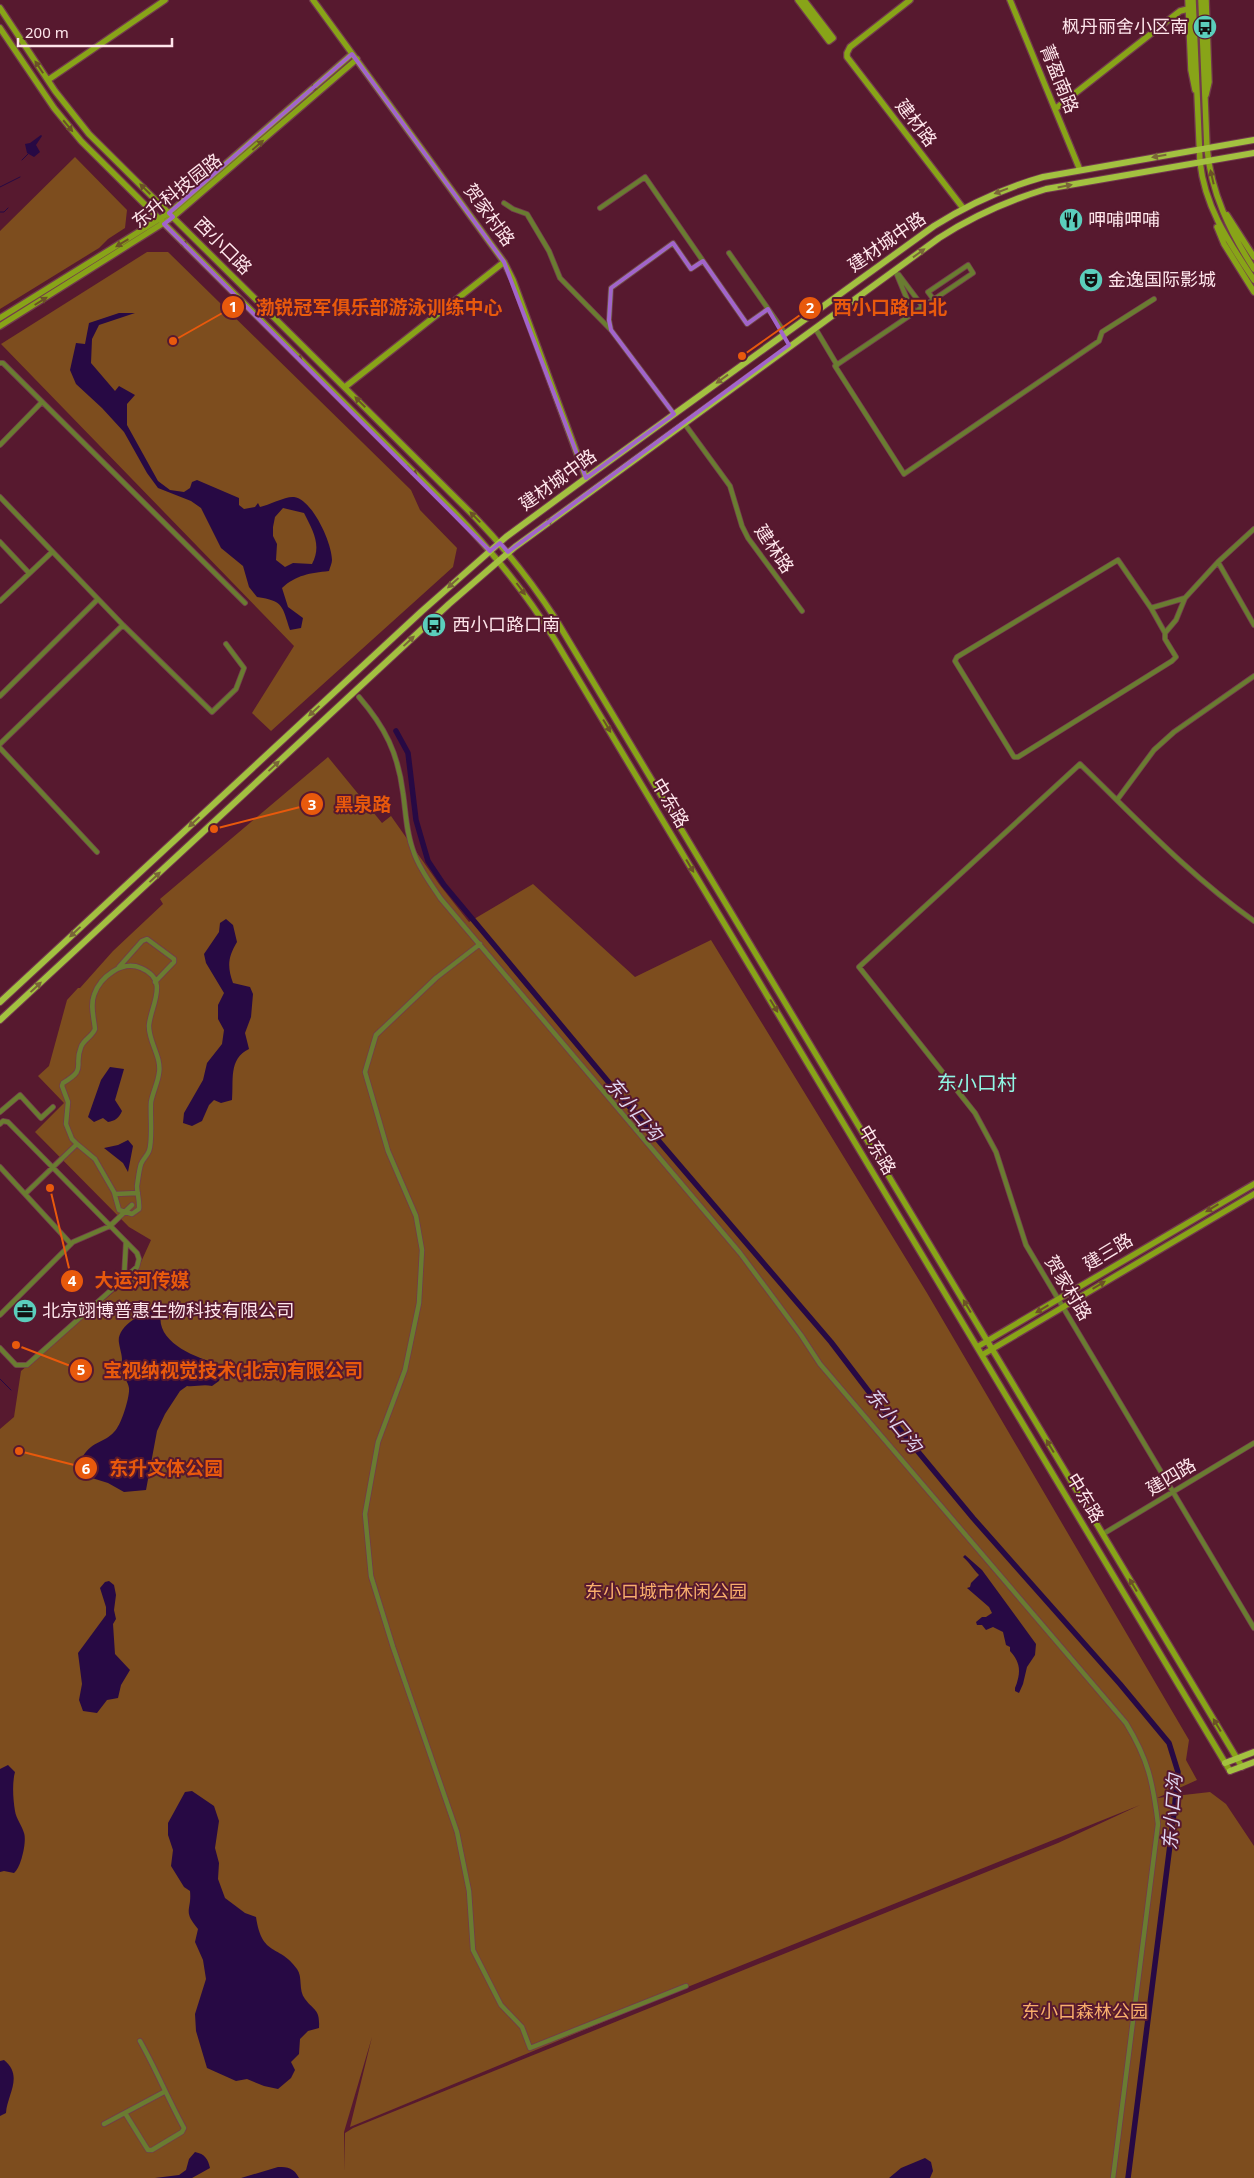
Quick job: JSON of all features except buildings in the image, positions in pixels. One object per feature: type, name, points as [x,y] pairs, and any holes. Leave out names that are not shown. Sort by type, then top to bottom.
[{"type":"main road","points":[[48,80],[165,0]]},
{"type":"main road","name":"贺家村路","points":[[313,0],[504,262],[513,280],[586,478]]},
{"type":"main road","points":[[798,0],[830,40],[833,38],[804,0]]},
{"type":"main road","name":"建材路","points":[[910,0],[850,47],[847,55],[963,208]]},
{"type":"main road","name":"菁盈南路","points":[[1010,0],[1080,170]]},
{"type":"main road","points":[[1188,0],[1191,75],[1198,102]]},
{"type":"main road","points":[[1193,0],[1200,162],[1208,201],[1224,244],[1254,292]]},
{"type":"main road","points":[[1201,0],[1209,161],[1217,196],[1231,230],[1254,269]]},
{"type":"main road","points":[[1205,102],[1209,82],[1206,0]]},
{"type":"main road","name":"西小口路","points":[[0,8],[48,80],[89,134],[345,387],[508,552]]},
{"type":"main road","points":[[1055,109],[1179,12],[1188,9]]},
{"type":"main road","points":[[1188,9],[1194,29]]},
{"type":"main road","name":"西小口路","points":[[0,28],[70,130],[454,512],[490,551]]},
{"type":"main road","name":"东升科技园路","points":[[0,326],[162,222],[355,56]]},
{"type":"main road","name":"建材城中路","points":[[0,1002],[349,678],[490,551],[586,478],[929,230],[963,208],[1010,187],[1043,177],[1254,140]]},
{"type":"main road","name":"建材城中路","points":[[0,1020],[373,674],[508,552],[956,227],[986,211],[1015,199],[1064,186],[1254,153]]},
{"type":"main road","points":[[1217,196],[1254,257]]},
{"type":"main road","points":[[1208,201],[1220,228],[1254,280]]},
{"type":"main road","name":"东升科技园路","points":[[0,318],[162,222]]},
{"type":"main road","points":[[345,387],[504,262]]},
{"type":"main road","points":[[797,325],[794,330],[795,335],[804,336]]},
{"type":"main road","points":[[779,338],[783,337],[788,340],[789,346],[786,349]]},
{"type":"main road","name":"中东路","points":[[490,551],[531,602],[551,633],[1230,1771]]},
{"type":"main road","name":"中东路","points":[[508,552],[531,581],[555,618],[1242,1766]]},
{"type":"main road","name":"建三路","points":[[977,1347],[1254,1184]]},
{"type":"main road","name":"建三路","points":[[982,1355],[1254,1194]]},
{"type":"main road","points":[[1225,1763],[1254,1752]]},
{"type":"main road","points":[[1230,1771],[1254,1762]]},
{"type":"street","points":[[600,208],[645,177],[747,324],[768,309]]},
{"type":"street","points":[[504,203],[513,209],[527,214],[549,252],[560,278],[611,330],[674,414]]},
{"type":"street","points":[[611,330],[608,320],[612,288],[673,243],[691,269],[704,261]]},
{"type":"street","points":[[729,253],[785,334]]},
{"type":"street","points":[[837,365],[934,300],[973,273],[968,265],[928,292],[934,300]]},
{"type":"street","points":[[895,270],[923,307]]},
{"type":"street","points":[[895,270],[907,299],[915,312]]},
{"type":"street","points":[[815,328],[837,365],[835,366],[904,474],[1099,341],[1102,332],[1154,299]]},
{"type":"street","points":[[0,363],[3,363],[244,603]]},
{"type":"street","points":[[0,445],[42,402]]},
{"type":"street","name":"建林路","points":[[684,423],[730,486],[742,526],[748,538],[802,611]]},
{"type":"street","points":[[0,498],[123,625],[212,712],[236,689],[244,668],[226,644]]},
{"type":"street","points":[[1165,633],[1176,620],[1185,598],[1218,562],[1254,529]]},
{"type":"street","points":[[0,542],[29,573]]},
{"type":"street","points":[[0,601],[52,552]]},
{"type":"street","points":[[1118,560],[1151,608],[1165,633],[1165,639],[1176,657],[1172,662],[1018,757],[1014,757],[955,661],[957,657],[1118,560]]},
{"type":"street","points":[[1218,562],[1254,625]]},
{"type":"street","points":[[1151,608],[1185,598]]},
{"type":"street","points":[[0,696],[98,599]]},
{"type":"street","points":[[97,852],[0,746],[123,625]]},
{"type":"street","points":[[1254,676],[1174,732],[1154,750],[1117,800],[1183,866],[1226,902],[1254,921]]},
{"type":"street","points":[[359,697],[373,713],[395,752],[402,786],[405,821],[414,853],[423,873],[441,899],[740,1253],[801,1335],[820,1364],[1126,1723],[1140,1746],[1151,1776],[1158,1824],[1113,2178]]},
{"type":"street","name":"贺家村路","points":[[1117,800],[1080,764],[860,967],[975,1113],[996,1152],[1026,1245],[1254,1628]]},
{"type":"street","points":[[119,968],[124,966],[141,968],[148,972],[156,982],[158,996],[149,1026],[151,1041],[160,1072],[152,1101],[150,1150],[142,1163],[137,1188],[140,1206],[138,1212],[132,1214],[123,1213],[117,1206],[114,1194],[95,1159],[77,1144],[67,1129],[65,1118],[68,1102],[62,1086],[63,1082],[74,1077],[80,1048],[96,1029],[92,1009],[93,996],[105,979],[119,968],[142,941],[147,939],[174,959],[174,962],[156,982]]},
{"type":"street","points":[[480,944],[436,978],[376,1035],[366,1072],[388,1151],[416,1216],[422,1250],[419,1303],[406,1364],[378,1442],[365,1514],[372,1576],[401,1671],[457,1832],[469,1891],[473,1950],[501,2005],[522,2027],[530,2048],[686,1986]]},
{"type":"street","points":[[0,1112],[20,1095],[41,1118],[53,1107]]},
{"type":"street","points":[[0,1124],[3,1121],[8,1122],[137,1253],[139,1260],[136,1267],[27,1364],[16,1365],[0,1348]]},
{"type":"street","points":[[25,1194],[77,1144]]},
{"type":"street","points":[[0,1167],[71,1244]]},
{"type":"street","points":[[114,1194],[138,1193]]},
{"type":"street","points":[[0,1315],[71,1244],[110,1226],[132,1205]]},
{"type":"street","points":[[124,1278],[126,1242]]},
{"type":"street","name":"建四路","points":[[1103,1534],[1254,1443]]},
{"type":"street","points":[[125,2113],[148,2150],[152,2150],[182,2132],[184,2128],[164,2092],[158,2072],[140,2041]]},
{"type":"street","points":[[104,2124],[164,2092]]},
{"type":"highlighted area","points":[[352,54],[504,262],[586,478],[674,414],[611,330],[609,320],[611,288],[673,243],[691,269],[703,261],[747,324],[768,309],[789,345],[508,552],[500,543],[490,551],[164,224],[173,217],[169,213]]},
{"type":"green space","points":[[75,157],[127,210],[125,228],[108,239],[99,248],[0,309],[0,231]]},
{"type":"green space","points":[[147,252],[168,252],[411,490],[420,510],[457,548],[453,567],[271,731],[252,713],[294,646],[1,344]]},
{"type":"green space","points":[[328,757],[382,823],[391,816],[439,884],[469,922],[533,884],[635,977],[711,940],[927,1293],[1189,1740],[1186,1760],[1197,1780],[1157,1798],[1210,1792],[1226,1804],[1254,1846],[1254,2178],[0,2178],[0,1429],[14,1417],[21,1371],[136,1273],[151,1240],[129,1227],[35,1132],[64,1103],[38,1076],[49,1066],[67,1000],[113,951],[163,904],[160,899]],"holes":[[[1140,1805],[1058,1843],[353,2128],[345,2133],[345,2171],[344,2132],[372,2037],[350,2127],[690,1986]]]},
{"type":"shaded area","points":[[41,135],[36,145],[40,152],[34,157],[27,153],[25,144],[30,143]]},
{"type":"shaded area","points":[[119,313],[135,313],[99,325],[92,339],[91,363],[115,391],[119,386],[135,395],[127,404],[127,425],[158,481],[170,490],[184,492],[190,488],[192,482],[197,480],[239,498],[239,505],[244,509],[255,507],[258,503],[260,507],[294,497],[308,505],[314,513],[329,543],[332,561],[329,571],[304,575],[282,588],[288,607],[303,618],[301,628],[290,630],[281,606],[272,600],[257,597],[249,587],[243,566],[221,548],[201,508],[191,501],[158,488],[147,473],[124,432],[76,384],[70,370],[76,343],[85,344],[89,323]],"holes":[[[283,508],[304,513],[315,538],[315,557],[312,564],[293,563],[285,567],[276,560],[277,544],[273,536],[275,517]]]},
{"type":"shaded area","points":[[226,919],[233,925],[237,942],[229,962],[233,983],[250,987],[253,994],[251,1017],[245,1033],[249,1049],[242,1053],[233,1071],[232,1100],[221,1103],[214,1100],[209,1105],[202,1121],[192,1126],[183,1123],[184,1113],[203,1080],[207,1063],[222,1044],[224,1030],[218,1019],[218,1005],[224,993],[206,963],[204,954],[219,932],[220,923]]},
{"type":"shaded area","points":[[110,1067],[124,1069],[115,1100],[122,1111],[113,1121],[108,1122],[103,1118],[94,1122],[88,1117],[101,1080]]},
{"type":"shaded area","points":[[128,1140],[133,1146],[128,1172],[123,1163],[104,1148],[118,1145]]},
{"type":"shaded area","points":[[154,1310],[161,1313],[161,1323],[164,1332],[171,1340],[188,1353],[217,1363],[222,1373],[219,1381],[212,1386],[187,1386],[180,1391],[165,1414],[157,1431],[146,1490],[124,1492],[108,1483],[92,1478],[83,1462],[83,1456],[91,1447],[117,1429],[128,1398],[128,1383],[120,1370],[122,1359],[119,1337],[121,1332],[125,1326],[136,1318]]},
{"type":"shaded area","points":[[965,1555],[982,1570],[1036,1644],[1035,1655],[1027,1667],[1019,1693],[1015,1691],[1019,1673],[1018,1664],[1010,1651],[1010,1647],[1006,1645],[1003,1632],[993,1627],[986,1630],[982,1625],[977,1625],[976,1622],[982,1617],[992,1613],[989,1607],[967,1588],[970,1587],[971,1583],[979,1575],[963,1557]]},
{"type":"shaded area","points":[[109,1581],[114,1585],[116,1595],[114,1610],[116,1619],[113,1624],[115,1654],[130,1670],[121,1685],[118,1698],[107,1700],[97,1713],[83,1711],[79,1700],[82,1684],[78,1653],[106,1615],[106,1607],[100,1588],[105,1582]]},
{"type":"shaded area","points":[[8,1765],[15,1772],[13,1791],[15,1811],[25,1837],[21,1860],[14,1873],[0,1872],[0,1769]]},
{"type":"shaded area","points":[[192,1791],[214,1806],[219,1821],[215,1848],[219,1863],[218,1879],[225,1898],[245,1913],[256,1917],[259,1930],[267,1945],[291,1961],[299,1972],[301,1988],[305,1999],[319,2017],[319,2028],[308,2031],[300,2039],[299,2054],[291,2062],[295,2070],[291,2078],[278,2089],[247,2079],[236,2081],[207,2068],[196,2031],[195,2014],[206,1979],[203,1960],[195,1942],[198,1929],[189,1914],[190,1891],[184,1887],[171,1866],[173,1850],[168,1835],[168,1823],[185,1792]]},
{"type":"shaded area","points":[[4,2060],[10,2066],[14,2079],[6,2113],[0,2116],[0,2061]]},
{"type":"shaded area","points":[[195,2152],[206,2157],[210,2168],[192,2178],[155,2178],[179,2175],[186,2170],[189,2159]]},
{"type":"shaded area","points":[[925,2158],[931,2162],[933,2171],[930,2178],[889,2178],[901,2168]]},
{"type":"shaded area","points":[[278,2167],[290,2169],[299,2178],[241,2178]]},
{"type":"waterway","points":[[22,160],[28,154]]},
{"type":"waterway","points":[[0,187],[20,177]]},
{"type":"waterway","points":[[0,212],[4,212],[8,208]]},
{"type":"waterway","name":"东小口沟","points":[[396,731],[408,753],[416,820],[428,861],[444,885],[616,1091],[831,1342],[876,1401],[973,1518],[1120,1684],[1169,1743],[1178,1772],[1128,2178]]},
{"type":"waterway","points":[[0,1379],[11,1390]]},
{"type":"place","name":"枫丹丽舍小区南","points":[[1205,27]]},
{"type":"place","name":"呷哺呷哺","points":[[1071,220]]},
{"type":"place","name":"金逸国际影城","points":[[1091,280]]},
{"type":"place","name":"渤锐冠军俱乐部游泳训练中心","points":[[173,341]]},
{"type":"place","name":"西小口路口北","points":[[742,356]]},
{"type":"place","name":"西小口路口南","points":[[434,625]]},
{"type":"place","name":"黑泉路","points":[[214,829]]},
{"type":"place","name":"大运河传媒","points":[[50,1188]]},
{"type":"place","name":"北京翊博普惠生物科技有限公司","points":[[25,1311]]},
{"type":"place","name":"宝视纳视觉技术(北京)有限公司","points":[[16,1345]]},
{"type":"place","name":"东升文体公园","points":[[19,1451]]},
{"type":"district","name":"东小口村","points":[[977,1083]]},
{"type":"park label","name":"东小口城市休闲公园","points":[[666,1592]]},
{"type":"park label","name":"东小口森林公园","points":[[1085,2012]]}]
